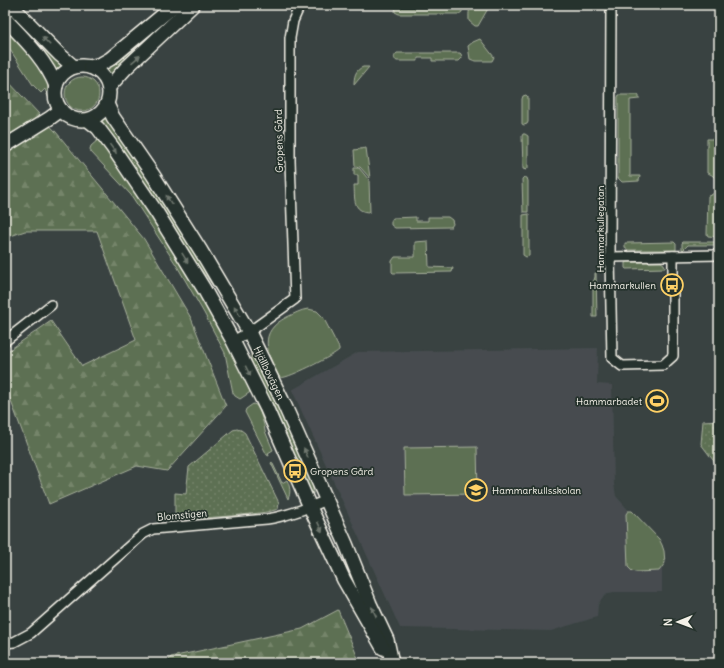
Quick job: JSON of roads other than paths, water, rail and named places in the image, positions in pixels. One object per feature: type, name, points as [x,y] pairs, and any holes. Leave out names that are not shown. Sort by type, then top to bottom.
[{"type":"street","points":[[11,5],[59,54],[74,67]]},
{"type":"street","points":[[56,86],[64,73],[74,67],[90,67],[101,64],[110,59],[175,5]]},
{"type":"street","points":[[108,87],[193,5]]},
{"type":"street","name":"Gropens Gård","points":[[233,341],[249,332],[295,298],[290,168],[290,38],[293,21],[300,5]]},
{"type":"street","name":"Hammarkullegatan","points":[[611,5],[610,257],[612,358],[622,366],[663,364],[673,356],[673,256]]},
{"type":"street","points":[[5,19],[38,55],[53,77],[56,86],[56,99],[61,110],[72,118],[88,120],[101,113],[107,104],[109,96],[107,83],[103,76],[90,67]]},
{"type":"street","name":"Hjällbovägen","points":[[107,104],[202,251],[249,332],[284,404],[327,500],[370,604],[387,640],[392,662]]},
{"type":"street","points":[[5,146],[61,110]]},
{"type":"street","name":"Hjällbovägen","points":[[88,120],[98,128],[113,148],[157,213],[204,289],[233,341],[266,406],[344,580],[379,643],[392,662]]},
{"type":"street","points":[[610,257],[719,255]]},
{"type":"street","points":[[5,341],[51,305]]},
{"type":"street","name":"Blomstigen","points":[[5,643],[14,642],[31,633],[144,534],[153,529],[281,517],[327,500]]},
{"type":"place","name":"Hammarkullen","points":[[672,285]]},
{"type":"place","name":"Hammarbadet","points":[[657,401]]},
{"type":"place","name":"Gropens Gård","points":[[295,471]]},
{"type":"place","name":"Hammarkullsskolan","points":[[476,490]]}]
